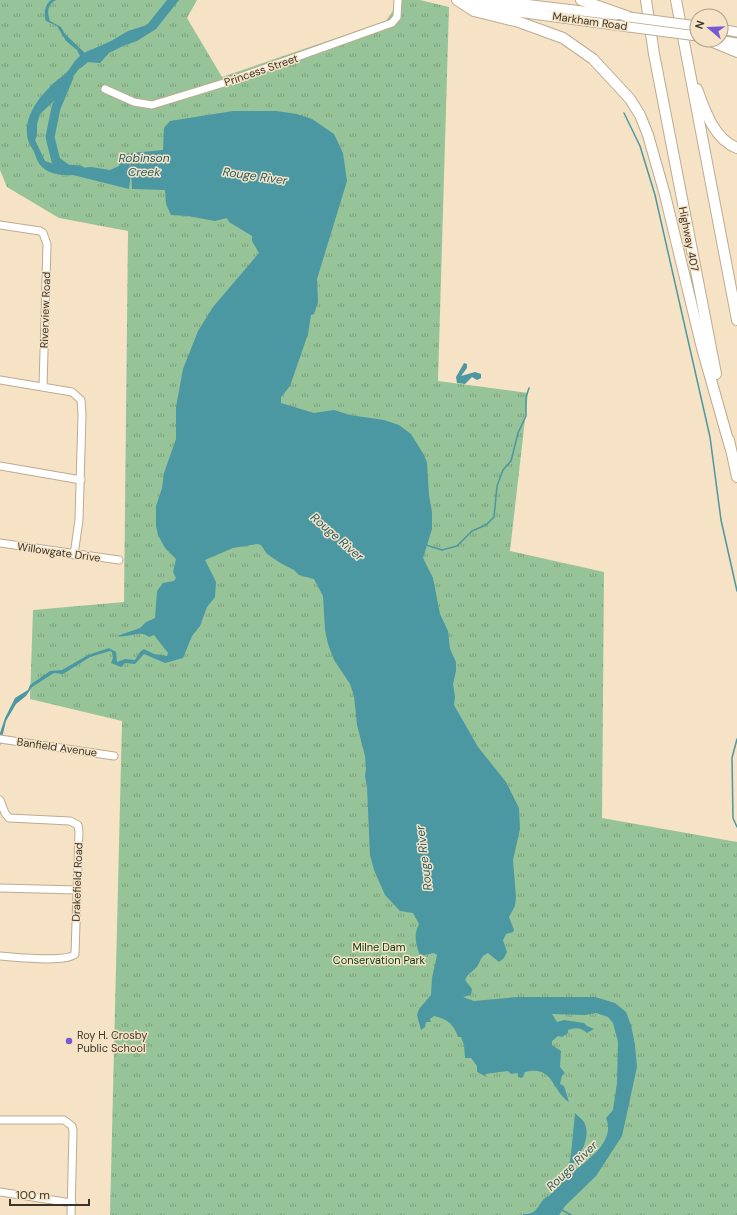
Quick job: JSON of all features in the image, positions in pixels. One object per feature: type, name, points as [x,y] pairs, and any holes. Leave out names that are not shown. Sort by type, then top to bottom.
[{"type":"highway","points":[[458,0],[474,11],[519,22],[563,38],[594,59],[614,79],[633,104],[648,135],[663,188],[702,348],[730,447]]},
{"type":"highway","points":[[581,0],[629,22]]},
{"type":"highway","points":[[642,0],[653,46]]},
{"type":"highway","name":"Highway 407","points":[[646,0],[653,46],[737,477]]},
{"type":"highway","points":[[676,0],[687,65],[737,320]]},
{"type":"highway","points":[[727,48],[737,52]]},
{"type":"highway","points":[[687,65],[706,114],[721,138],[737,148]]},
{"type":"main road","name":"Markham Road","points":[[458,0],[484,4],[490,0],[629,22],[689,34]]},
{"type":"main road","name":"Markham Road","points":[[629,22],[689,26]]},
{"type":"street","name":"Princess Street","points":[[105,89],[134,102],[152,105],[224,83],[392,23],[397,17],[398,0]]},
{"type":"street","name":"Riverview Road","points":[[0,225],[43,233],[47,244],[43,387]]},
{"type":"street","points":[[0,380],[72,392],[81,400],[82,415],[79,520],[74,555]]},
{"type":"street","points":[[0,466],[80,480]]},
{"type":"street","name":"Willowgate Drive","points":[[0,543],[74,555],[119,560]]},
{"type":"street","name":"Banfield Avenue","points":[[0,739],[114,756]]},
{"type":"street","name":"Drakefield Road","points":[[0,800],[5,814],[13,819],[66,820],[78,825],[75,954],[71,957],[59,959],[0,956]]},
{"type":"street","points":[[0,888],[77,890]]},
{"type":"street","points":[[0,1120],[64,1120],[72,1126],[72,1215]]},
{"type":"street","points":[[0,1192],[72,1203]]},
{"type":"green space","name":"Milne Dam Conservation Park","points":[[0,0],[197,0],[187,18],[222,77],[386,21],[400,0],[420,0],[449,7],[438,381],[528,393],[510,551],[604,572],[602,818],[737,842],[737,1215],[110,1215],[122,721],[30,699],[33,610],[124,602],[128,231],[59,218],[7,187],[0,170]]},
{"type":"water","name":"Robinson Creek","points":[[51,0],[56,0],[48,9],[50,21],[61,27],[65,34],[88,56],[98,54],[106,44],[128,31],[147,25],[167,0],[179,0],[156,29],[137,41],[109,53],[100,63],[86,62],[82,65],[54,101],[40,114],[37,124],[37,136],[35,140],[45,161],[69,169],[91,167],[110,170],[119,166],[122,157],[129,153],[131,170],[131,153],[163,150],[164,128],[170,121],[233,111],[276,111],[297,114],[312,119],[334,134],[343,153],[347,181],[317,279],[318,302],[314,314],[311,315],[308,334],[290,386],[281,397],[281,403],[314,413],[334,410],[350,415],[384,420],[399,425],[411,434],[424,455],[427,463],[429,495],[432,512],[432,529],[423,558],[433,578],[440,614],[448,631],[450,649],[456,662],[456,671],[453,684],[455,697],[454,705],[478,747],[506,782],[519,808],[520,829],[513,860],[516,897],[515,906],[509,917],[514,930],[513,932],[506,934],[503,940],[507,952],[504,958],[499,962],[488,953],[483,957],[477,967],[468,975],[465,980],[472,989],[471,995],[463,997],[474,1001],[517,997],[595,997],[615,1003],[626,1012],[631,1025],[637,1067],[622,1136],[596,1176],[565,1206],[559,1215],[523,1214],[529,1214],[536,1210],[545,1198],[593,1156],[604,1142],[608,1126],[606,1118],[613,1110],[617,1083],[618,1042],[613,1023],[608,1017],[596,1013],[585,1015],[552,1014],[557,1022],[564,1020],[584,1023],[594,1029],[587,1033],[579,1028],[571,1029],[568,1030],[568,1033],[562,1037],[558,1036],[552,1041],[552,1045],[561,1051],[560,1067],[565,1073],[562,1076],[560,1084],[564,1086],[569,1102],[563,1097],[547,1075],[542,1072],[525,1072],[522,1078],[518,1077],[518,1073],[511,1074],[508,1071],[485,1074],[487,1077],[477,1072],[477,1066],[471,1058],[465,1058],[464,1045],[461,1037],[458,1037],[452,1025],[443,1019],[434,1016],[430,1019],[431,1022],[426,1022],[425,1027],[421,1030],[417,1015],[419,1009],[431,995],[432,978],[437,955],[434,953],[420,956],[416,944],[416,932],[419,924],[413,913],[400,911],[385,895],[374,870],[370,855],[365,756],[357,725],[354,696],[350,684],[334,660],[328,644],[325,630],[323,596],[314,579],[299,575],[294,570],[267,554],[261,545],[257,544],[233,548],[205,560],[216,582],[215,597],[207,607],[200,626],[192,636],[183,658],[165,663],[144,654],[135,664],[125,663],[121,667],[111,663],[113,658],[112,652],[110,651],[90,657],[63,674],[54,673],[32,687],[26,696],[16,704],[6,721],[0,746],[0,733],[5,718],[15,698],[28,690],[30,685],[50,671],[62,670],[88,655],[109,648],[116,652],[117,662],[125,659],[135,660],[144,649],[154,654],[167,656],[168,653],[154,635],[149,637],[141,634],[121,637],[117,636],[140,628],[146,622],[155,618],[157,591],[163,583],[174,581],[176,578],[173,572],[176,559],[165,548],[158,535],[156,526],[156,506],[162,488],[164,473],[176,439],[176,407],[183,369],[198,331],[213,307],[259,253],[252,241],[252,236],[229,222],[227,218],[215,221],[188,216],[171,215],[166,204],[165,190],[132,189],[131,172],[129,189],[73,175],[56,174],[42,167],[38,162],[28,140],[27,127],[31,112],[44,93],[69,70],[76,59],[80,56],[77,50],[66,41],[57,26],[46,21],[45,10],[47,4]]},
{"type":"water","points":[[464,363],[467,364],[467,368],[461,376],[475,372],[481,374],[481,378],[477,380],[472,377],[465,384],[457,383],[456,377]]},
{"type":"water","points":[[575,1113],[584,1122],[587,1135],[583,1148],[576,1161],[568,1171],[571,1154]]},
{"type":"waterway","name":"Rouge River","points":[[79,64],[88,56],[114,45]]},
{"type":"waterway","name":"Rouge River","points":[[69,77],[56,108],[50,137],[56,161],[67,169],[80,170]]},
{"type":"waterway","points":[[624,113],[640,146],[655,195],[710,437],[721,520],[737,591]]},
{"type":"waterway","points":[[426,545],[442,550],[457,546],[472,531],[486,525],[494,517],[497,486],[503,470],[511,461],[518,433],[526,416],[526,397],[529,388]]},
{"type":"waterway","points":[[737,739],[732,758],[733,818],[737,827]]},
{"type":"waterway","points":[[562,1210],[571,1215]]},
{"type":"place","name":"Roy H. Crosby Public School","points":[[69,1041]]}]
